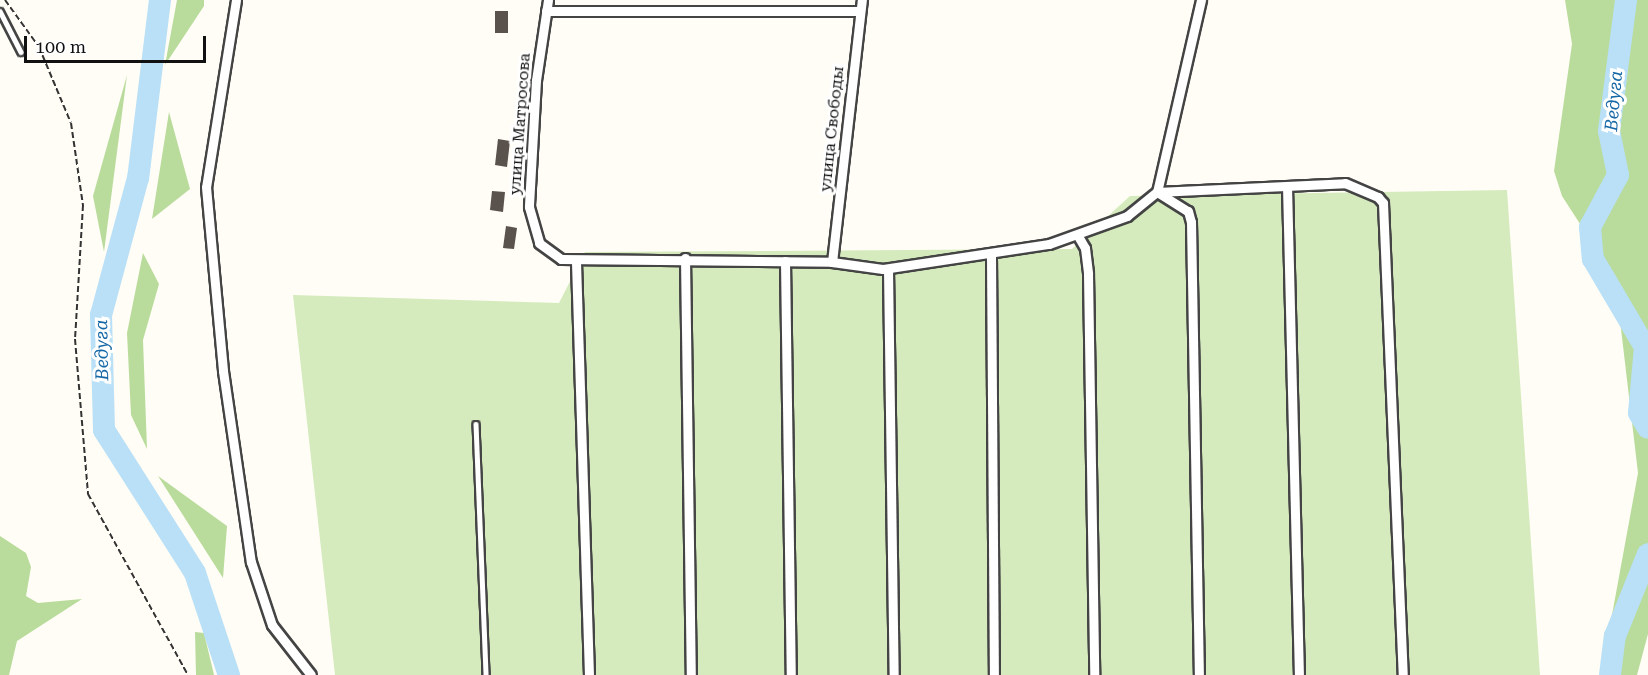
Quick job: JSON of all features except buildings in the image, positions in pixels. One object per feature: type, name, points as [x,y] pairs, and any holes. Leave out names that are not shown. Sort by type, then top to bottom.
[{"type":"street","points":[[236,0],[206,187],[223,371],[251,562],[272,625],[311,675]]},
{"type":"street","name":"улица Матросова","points":[[548,0],[529,207],[539,243],[547,252],[576,262]]},
{"type":"street","name":"улица Свободы","points":[[832,262],[862,0]]},
{"type":"street","points":[[1157,192],[1201,0]]},
{"type":"street","points":[[546,11],[860,11]]},
{"type":"street","points":[[589,675],[576,262],[685,258],[832,262],[888,269],[991,256],[1078,236],[1126,216],[1157,192],[1345,183],[1383,203],[1403,675]]},
{"type":"street","points":[[1287,186],[1299,675]]},
{"type":"street","points":[[1157,192],[1188,212],[1191,222],[1199,675]]},
{"type":"street","points":[[1078,236],[1088,264],[1094,675]]},
{"type":"street","points":[[991,256],[994,675]]},
{"type":"street","points":[[685,258],[691,675]]},
{"type":"street","points":[[785,261],[791,675]]},
{"type":"street","points":[[888,269],[894,675]]},
{"type":"lane","points":[[0,11],[21,52]]},
{"type":"lane","points":[[476,424],[486,675]]},
{"type":"path","points":[[5,0],[39,47],[71,123],[83,205],[75,339],[88,494],[188,675]]},
{"type":"green space","points":[[177,0],[204,0],[204,6],[165,65]]},
{"type":"green space","points":[[1565,0],[1648,0],[1648,634],[1637,675],[1601,675],[1638,473],[1615,278],[1562,196],[1554,171],[1572,44]]},
{"type":"green space","points":[[127,75],[104,252],[93,196]]},
{"type":"green space","points":[[169,112],[190,189],[152,219]]},
{"type":"green space","points":[[1507,190],[1540,675],[335,675],[293,295],[559,303],[585,252],[1072,249],[1130,196]]},
{"type":"green space","points":[[143,253],[159,284],[143,340],[147,449],[131,415],[127,333]]},
{"type":"green space","points":[[158,476],[227,526],[223,578]]},
{"type":"green space","points":[[0,536],[26,553],[31,567],[26,596],[38,603],[82,599],[17,641],[9,675],[0,675]]},
{"type":"green space","points":[[195,632],[204,633],[214,675],[196,675]]},
{"type":"waterway","name":"Ведуга","points":[[160,0],[138,178],[101,315],[104,430],[195,573],[229,675]]},
{"type":"waterway","name":"Ведуга","points":[[1626,0],[1609,131],[1618,175],[1590,227],[1593,259],[1645,347],[1639,413],[1648,428]]},
{"type":"waterway","name":"Ведуга","points":[[1610,675],[1615,636],[1648,554]]}]
